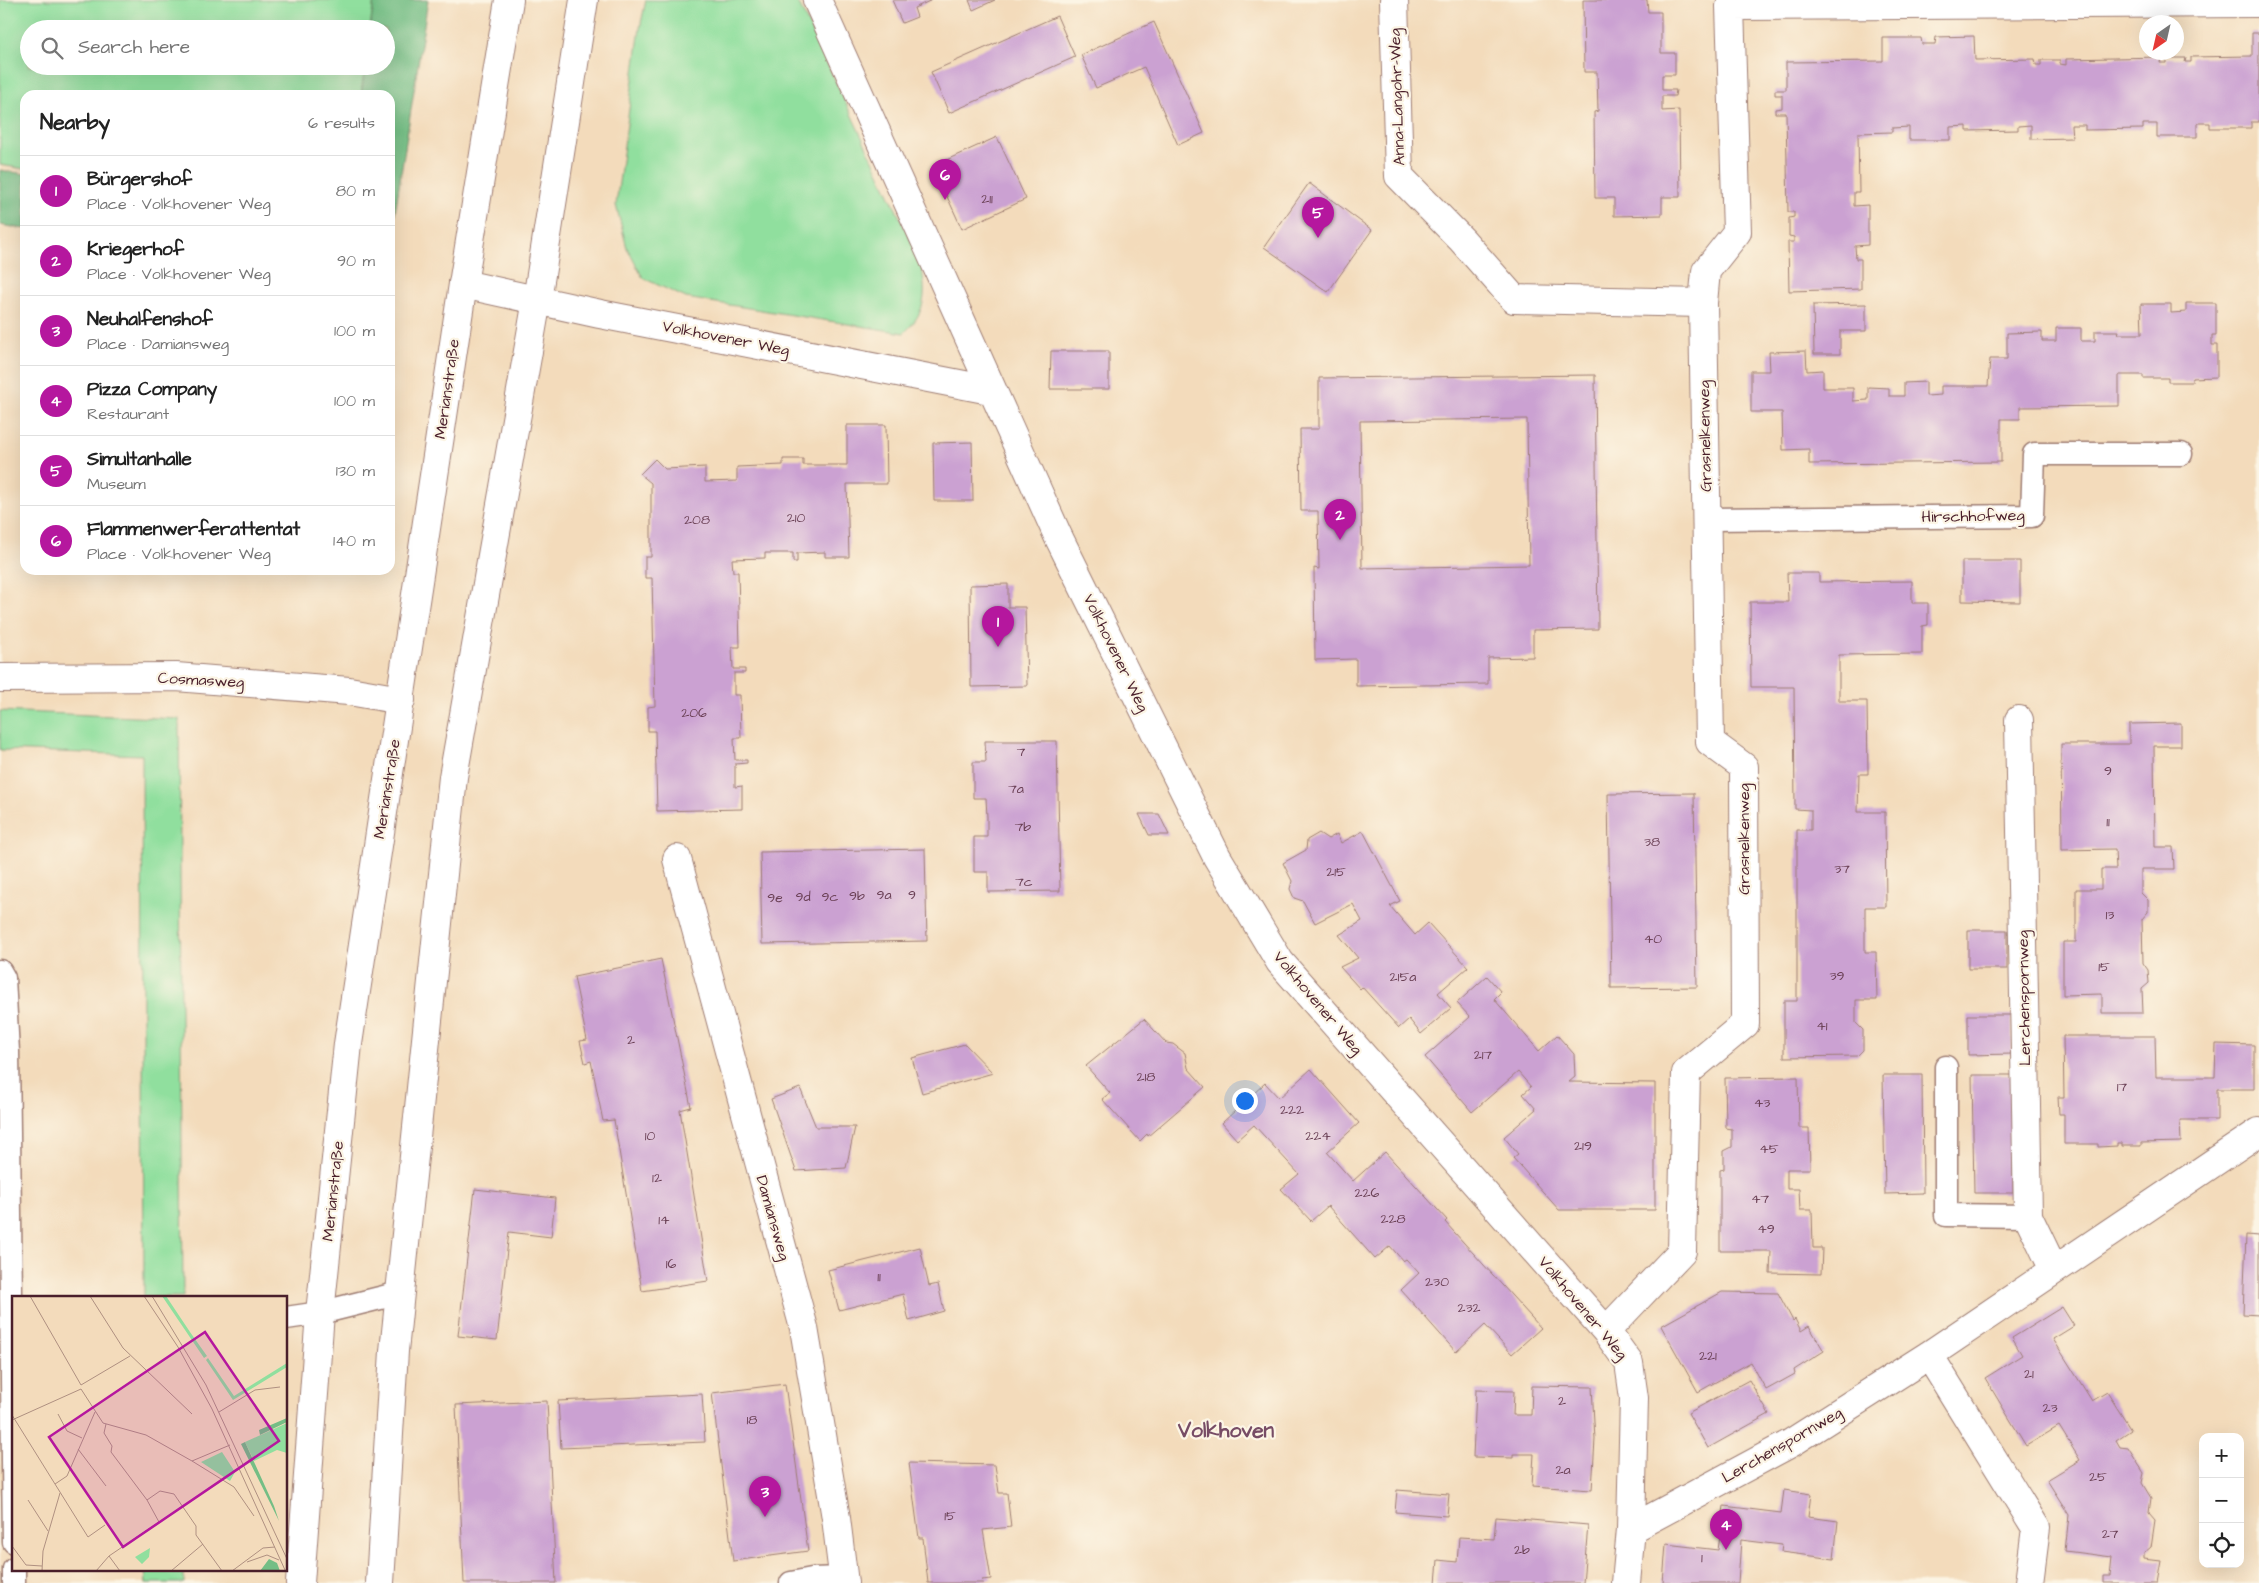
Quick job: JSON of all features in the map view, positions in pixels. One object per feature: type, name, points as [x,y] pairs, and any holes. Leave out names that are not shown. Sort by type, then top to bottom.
[{"type":"street","name":"Merianstraße","points":[[300,1583],[320,1313],[348,1044],[463,284],[509,0]]},
{"type":"street","points":[[380,1583],[394,1351],[453,777],[537,300],[584,0]]},
{"type":"street","name":"Volkhovener Weg","points":[[817,0],[990,390],[1058,536],[1213,848],[1280,962],[1606,1331],[1629,1363],[1634,1398],[1631,1529],[1626,1583]]},
{"type":"street","name":"Anna-Langohr-Weg","points":[[1394,0],[1399,176],[1462,240],[1514,299],[1703,303]]},
{"type":"street","name":"Grasnelkenweg","points":[[1606,1331],[1682,1251],[1686,1073],[1745,1024],[1744,767],[1710,742],[1703,303],[1706,271],[1737,232],[1730,6],[2259,3]]},
{"type":"street","name":"Volkhovener Weg","points":[[463,284],[990,390]]},
{"type":"street","name":"Cosmasweg","points":[[0,678],[176,677],[349,691],[401,700]]},
{"type":"street","name":"Lerchenspornweg","points":[[2019,720],[2028,1216],[2054,1270]]},
{"type":"street","name":"Damiansweg","points":[[677,859],[804,1328],[836,1518],[844,1580]]},
{"type":"street","name":"Lerchenspornweg","points":[[1631,1529],[1791,1443],[1929,1355],[2259,1132]]},
{"type":"street","points":[[1929,1355],[2036,1528],[2029,1583]]},
{"type":"lane","name":"Hirschhofweg","points":[[1707,519],[2032,516],[2034,454],[2180,454]]},
{"type":"lane","points":[[0,971],[4,978],[8,1052],[9,1324],[12,1455]]},
{"type":"lane","points":[[1946,1067],[1946,1215],[2028,1216]]},
{"type":"lane","points":[[288,1318],[320,1313],[400,1293]]},
{"type":"lane","points":[[14,1570],[14,1583]]},
{"type":"lane","points":[[790,1583],[812,1579],[844,1580]]},
{"type":"green space","points":[[0,0],[374,0],[371,20],[20,20],[20,75],[364,75],[362,90],[20,90],[20,168],[0,165]]},
{"type":"green space","points":[[374,0],[428,0],[395,213],[395,90],[362,90],[364,75],[395,75],[395,20],[371,20]]},
{"type":"green space","points":[[646,0],[797,0],[921,262],[924,283],[923,301],[917,317],[904,333],[686,298],[643,278],[627,248],[616,205],[640,28]]},
{"type":"green space","points":[[0,170],[20,173],[20,228],[0,225]]},
{"type":"green space","points":[[0,711],[179,719],[183,1296],[144,1296],[142,755],[0,750]]},
{"type":"green space","points":[[145,1570],[184,1570],[184,1583],[146,1583]]},
{"type":"building","points":[[892,0],[932,0],[914,8],[917,17],[902,23]]},
{"type":"building","points":[[969,0],[995,0],[973,10]]},
{"type":"building","points":[[1583,0],[1647,0],[1648,12],[1661,12],[1661,53],[1675,53],[1675,75],[1662,75],[1662,90],[1676,90],[1675,96],[1662,96],[1662,111],[1679,110],[1680,197],[1662,197],[1662,215],[1614,216],[1614,198],[1595,198],[1594,112],[1598,111],[1597,72],[1584,72]]},
{"type":"building","points":[[1057,16],[1075,57],[949,113],[931,72]]},
{"type":"building","points":[[1154,22],[1204,133],[1178,145],[1144,67],[1096,88],[1081,55]]},
{"type":"building","points":[[2252,33],[2259,33],[2259,122],[2251,122],[2251,128],[2210,128],[2210,123],[2197,123],[2197,137],[2157,137],[2157,124],[2143,124],[2143,129],[2085,130],[2085,125],[2071,125],[2072,138],[2031,139],[2031,125],[2018,126],[2018,130],[1967,131],[1967,126],[1950,127],[1950,140],[1909,140],[1909,127],[1892,128],[1892,132],[1858,133],[1859,192],[1854,192],[1854,206],[1868,205],[1868,245],[1855,246],[1856,259],[1861,259],[1861,289],[1789,291],[1788,242],[1794,242],[1794,237],[1789,236],[1789,218],[1794,217],[1794,212],[1788,212],[1786,113],[1775,113],[1775,109],[1782,108],[1782,95],[1775,95],[1775,90],[1786,90],[1786,62],[1883,61],[1883,38],[1921,38],[1922,44],[1935,44],[1936,37],[1974,36],[1975,60],[2035,59],[2036,65],[2041,65],[2041,60],[2060,60],[2060,64],[2066,65],[2066,59],[2139,57],[2139,60],[2160,60],[2160,63],[2166,63],[2166,60],[2184,60],[2184,58],[2186,58],[2185,62],[2191,62],[2191,57],[2252,56]]},
{"type":"building","points":[[997,137],[1026,199],[962,229],[933,166]]},
{"type":"building","points":[[1309,183],[1372,230],[1328,292],[1264,247]]},
{"type":"building","points":[[2186,303],[2216,303],[2216,335],[2212,335],[2212,345],[2217,345],[2217,377],[2192,378],[2192,382],[2168,382],[2168,378],[2143,378],[2143,375],[2119,375],[2119,406],[2020,407],[2020,419],[2001,419],[2001,462],[1809,464],[1809,449],[1783,450],[1782,412],[1751,412],[1751,371],[1770,371],[1769,352],[1806,351],[1807,371],[1823,370],[1823,388],[1853,388],[1853,401],[1868,400],[1868,387],[1889,388],[1889,396],[1904,396],[1904,383],[1926,382],[1926,396],[1941,395],[1941,386],[1988,386],[1990,359],[2007,359],[2007,333],[2042,332],[2042,341],[2056,341],[2056,328],[2081,328],[2081,341],[2095,341],[2095,331],[2119,331],[2118,334],[2142,334],[2141,304],[2171,304],[2171,313],[2186,312]]},
{"type":"building","points":[[1866,304],[1866,331],[1840,331],[1840,354],[1814,354],[1813,305]]},
{"type":"building","points":[[1051,351],[1109,351],[1109,389],[1050,389]]},
{"type":"building","points":[[1595,375],[1598,629],[1533,630],[1533,657],[1488,658],[1488,684],[1356,686],[1356,659],[1315,660],[1314,568],[1319,569],[1318,511],[1301,511],[1300,429],[1319,429],[1319,378]],"holes":[[[1527,419],[1529,565],[1362,568],[1360,421]]]},
{"type":"building","points":[[847,425],[886,425],[887,484],[847,484],[849,557],[825,557],[825,552],[797,553],[797,562],[793,562],[793,553],[765,553],[765,558],[732,559],[733,572],[738,572],[740,647],[732,647],[733,669],[745,669],[745,673],[734,673],[734,695],[740,695],[741,738],[734,738],[735,760],[747,760],[747,763],[735,764],[735,787],[742,786],[742,809],[657,811],[655,731],[648,731],[648,707],[655,706],[652,578],[645,578],[645,557],[651,557],[651,483],[640,474],[655,459],[665,469],[705,467],[705,482],[737,481],[737,467],[783,465],[783,459],[803,459],[803,465],[847,465]]},
{"type":"building","points":[[972,442],[973,501],[934,501],[933,443]]},
{"type":"building","points":[[1962,561],[2020,561],[2020,602],[1962,601]]},
{"type":"building","points":[[1787,573],[1819,573],[1819,582],[1912,581],[1912,603],[1928,603],[1928,625],[1922,626],[1922,654],[1839,655],[1839,701],[1867,701],[1868,774],[1859,774],[1858,812],[1885,812],[1886,907],[1865,907],[1865,952],[1876,952],[1877,1000],[1856,1000],[1856,1023],[1863,1030],[1863,1050],[1857,1056],[1784,1057],[1784,1001],[1797,1001],[1797,830],[1811,830],[1811,810],[1795,809],[1794,687],[1751,687],[1750,602],[1788,602]]},
{"type":"building","points":[[1008,584],[1008,607],[1025,607],[1027,686],[971,687],[970,585]]},
{"type":"building","points":[[2181,723],[2181,746],[2154,746],[2155,847],[2173,847],[2174,869],[2141,869],[2141,893],[2148,900],[2148,912],[2142,919],[2143,963],[2148,970],[2149,983],[2142,989],[2143,1013],[2102,1013],[2102,994],[2063,995],[2063,942],[2076,942],[2076,889],[2101,889],[2101,869],[2116,869],[2115,849],[2062,850],[2061,744],[2129,744],[2129,724]]},
{"type":"building","points":[[985,741],[1057,741],[1060,891],[988,892],[988,872],[974,872],[974,837],[987,837],[987,817],[986,798],[973,798],[973,762],[986,762]]},
{"type":"building","points":[[1694,793],[1697,987],[1611,988],[1608,794]]},
{"type":"building","points":[[1139,814],[1159,814],[1169,835],[1149,835]]},
{"type":"building","points":[[1363,831],[1400,901],[1390,906],[1415,935],[1428,923],[1468,967],[1438,993],[1451,1008],[1421,1034],[1409,1019],[1399,1028],[1362,987],[1360,989],[1340,967],[1358,958],[1339,935],[1362,921],[1353,904],[1315,923],[1303,901],[1294,898],[1290,889],[1292,881],[1283,863],[1306,850],[1307,840],[1319,833],[1328,839],[1337,834],[1341,843]]},
{"type":"building","points":[[925,849],[927,941],[762,944],[760,852]]},
{"type":"building","points":[[1968,930],[2007,930],[2007,969],[1968,969]]},
{"type":"building","points":[[661,959],[691,1107],[680,1110],[708,1281],[642,1291],[614,1120],[603,1121],[591,1061],[585,1063],[580,1041],[587,1040],[574,977]]},
{"type":"building","points":[[1487,976],[1501,992],[1494,999],[1539,1051],[1557,1035],[1574,1054],[1575,1077],[1569,1082],[1655,1083],[1655,1210],[1559,1210],[1513,1158],[1518,1154],[1504,1137],[1536,1109],[1523,1094],[1531,1087],[1518,1072],[1472,1112],[1425,1057],[1470,1017],[1457,1003]]},
{"type":"building","points":[[1968,1015],[2012,1015],[2012,1054],[1968,1055]]},
{"type":"building","points":[[1144,1019],[1166,1043],[1173,1044],[1185,1053],[1188,1068],[1205,1087],[1140,1141],[1102,1099],[1110,1093],[1086,1066]]},
{"type":"building","points":[[2063,1036],[2155,1036],[2156,1077],[2215,1077],[2216,1044],[2254,1045],[2254,1089],[2217,1089],[2217,1120],[2180,1120],[2181,1142],[2141,1143],[2141,1146],[2122,1146],[2122,1143],[2117,1143],[2117,1146],[2098,1147],[2098,1144],[2064,1144],[2064,1114],[2059,1114],[2058,1097],[2064,1097]]},
{"type":"building","points":[[965,1044],[993,1073],[922,1093],[912,1058]]},
{"type":"building","points":[[1311,1069],[1359,1123],[1327,1152],[1353,1181],[1385,1152],[1447,1220],[1445,1222],[1541,1328],[1512,1354],[1485,1325],[1456,1352],[1401,1290],[1419,1273],[1406,1259],[1403,1261],[1390,1246],[1375,1259],[1328,1206],[1311,1221],[1281,1189],[1299,1174],[1254,1125],[1237,1140],[1222,1123],[1265,1083],[1279,1098]]},
{"type":"building","points":[[1883,1075],[1922,1075],[1923,1193],[1885,1194]]},
{"type":"building","points":[[1972,1075],[2012,1075],[2013,1193],[1974,1193]]},
{"type":"building","points":[[1798,1077],[1799,1128],[1809,1128],[1810,1169],[1787,1169],[1787,1189],[1799,1189],[1800,1210],[1812,1210],[1813,1248],[1822,1248],[1821,1274],[1770,1273],[1771,1251],[1720,1251],[1720,1170],[1724,1169],[1724,1151],[1732,1147],[1732,1129],[1726,1128],[1725,1078]]},
{"type":"building","points":[[800,1088],[816,1127],[855,1127],[846,1168],[796,1171],[771,1099]]},
{"type":"building","points":[[475,1189],[555,1198],[551,1237],[509,1232],[497,1340],[458,1336]]},
{"type":"building","points":[[2246,1235],[2259,1236],[2259,1315],[2243,1314]]},
{"type":"building","points":[[920,1247],[929,1286],[938,1284],[944,1311],[909,1321],[903,1294],[839,1310],[828,1270]]},
{"type":"building","points":[[1722,1292],[1778,1293],[1793,1321],[1795,1319],[1801,1331],[1809,1326],[1824,1351],[1794,1370],[1795,1374],[1766,1390],[1751,1362],[1698,1392],[1661,1326]]},
{"type":"building","points":[[2062,1307],[2074,1326],[2053,1339],[2092,1401],[2107,1392],[2131,1430],[2116,1440],[2120,1447],[2128,1448],[2144,1473],[2142,1483],[2151,1498],[2149,1513],[2155,1520],[2151,1547],[2144,1553],[2144,1559],[2161,1561],[2157,1583],[2104,1583],[2104,1576],[2110,1576],[2112,1557],[2065,1551],[2069,1515],[2047,1480],[2080,1460],[2059,1426],[2026,1446],[1985,1378],[2022,1355],[2012,1338]]},
{"type":"building","points":[[1749,1380],[1769,1414],[1708,1448],[1688,1413]]},
{"type":"building","points":[[785,1384],[808,1551],[733,1561],[712,1393]]},
{"type":"building","points":[[1532,1386],[1592,1387],[1595,1439],[1592,1490],[1532,1486],[1534,1454],[1513,1454],[1513,1458],[1473,1457],[1476,1390],[1514,1391],[1513,1415],[1531,1415]]},
{"type":"building","points":[[702,1394],[705,1442],[561,1448],[558,1401]]},
{"type":"building","points":[[547,1401],[556,1583],[464,1583],[456,1405]]},
{"type":"building","points":[[909,1463],[995,1465],[999,1493],[1007,1493],[1011,1527],[983,1530],[991,1579],[982,1580],[983,1583],[928,1583],[923,1538],[919,1538]]},
{"type":"building","points":[[1397,1490],[1449,1494],[1447,1516],[1395,1512]]},
{"type":"building","points":[[1784,1490],[1811,1494],[1808,1517],[1838,1521],[1834,1559],[1781,1552],[1782,1545],[1741,1540],[1738,1583],[1663,1583],[1666,1544],[1718,1550],[1724,1506],[1781,1513]]},
{"type":"building","points":[[1496,1517],[1588,1525],[1583,1583],[1436,1583],[1438,1560],[1457,1562],[1459,1537],[1494,1539]]},
{"type":"place","name":"Flammenwerferattentat","points":[[945,200]]},
{"type":"place","name":"Simultanhalle","points":[[1318,238]]},
{"type":"place","name":"Kriegerhof","points":[[1340,540]]},
{"type":"place","name":"Bürgershof","points":[[998,647]]},
{"type":"place","name":"Neuhalfenshof","points":[[765,1517]]},
{"type":"place","name":"Pizza Company","points":[[1726,1550]]},
{"type":"district","name":"Volkhoven","points":[[1226,1430]]}]
